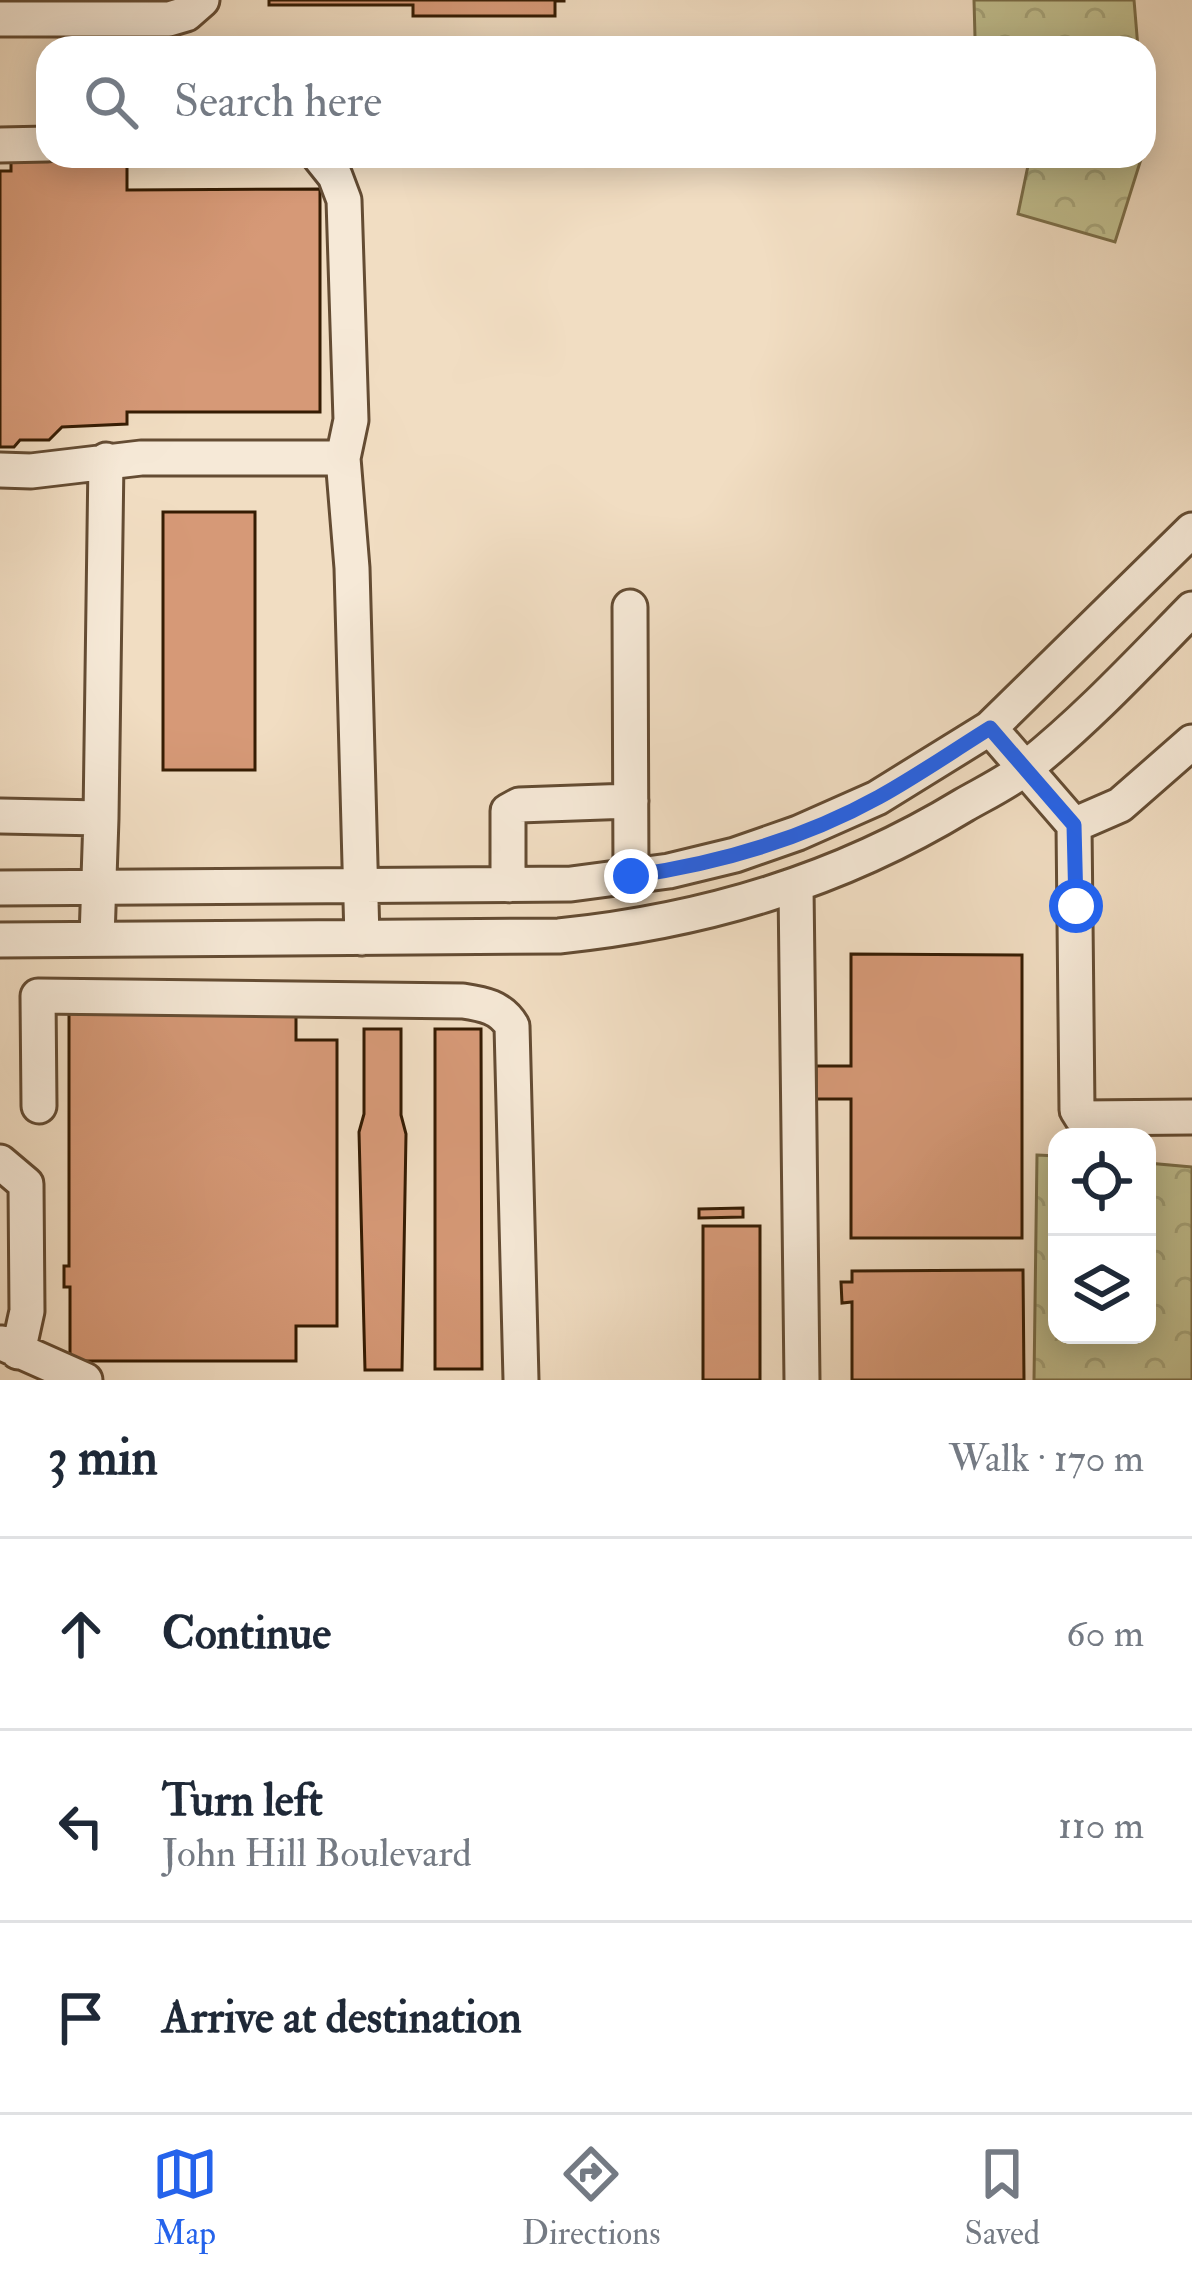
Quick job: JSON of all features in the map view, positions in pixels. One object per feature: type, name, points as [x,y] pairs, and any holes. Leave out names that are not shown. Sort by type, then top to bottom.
[{"type":"street","points":[[0,19],[169,19],[186,14],[202,0]]},
{"type":"street","points":[[0,145],[36,144]]},
{"type":"street","points":[[329,168],[344,200],[351,420],[343,458],[352,568],[362,938]]},
{"type":"street","points":[[0,470],[31,471],[106,460],[343,458]]},
{"type":"street","points":[[98,938],[106,460]]},
{"type":"street","points":[[0,887],[571,884],[735,855],[877,798],[990,728],[1192,530]]},
{"type":"street","points":[[630,607],[631,876]]},
{"type":"street","points":[[0,940],[559,936],[634,928],[733,907],[908,839],[1025,769],[1192,609]]},
{"type":"street","points":[[990,728],[1074,825],[1077,1110],[1082,1118],[1192,1117]]},
{"type":"street","points":[[1074,825],[1120,805],[1192,742]]},
{"type":"street","points":[[508,885],[508,812],[519,805],[631,801]]},
{"type":"street","points":[[0,816],[100,818]]},
{"type":"street","points":[[796,886],[802,1380]]},
{"type":"street","points":[[39,1106],[38,996],[463,1001],[499,1011],[512,1026],[521,1380]]},
{"type":"street","points":[[0,1162],[26,1184],[14,1236],[9,1347],[85,1380]]},
{"type":"green space","points":[[974,0],[1134,0],[1137,36],[975,36]]},
{"type":"green space","points":[[1028,168],[1138,168],[1115,242],[1018,214]]},
{"type":"green space","points":[[1037,1155],[1048,1156],[1048,1344],[1156,1344],[1156,1164],[1192,1167],[1192,1380],[1034,1380]]},
{"type":"building","points":[[269,0],[564,1],[555,1],[555,16],[413,16],[413,5],[269,5]]},
{"type":"building","points":[[11,157],[36,157],[36,168],[127,168],[127,190],[320,189],[320,412],[127,412],[127,424],[62,427],[49,440],[20,440],[14,447],[0,447],[0,171],[11,171]]},
{"type":"building","points":[[163,512],[255,512],[255,770],[163,770]]},
{"type":"building","points":[[851,954],[1022,955],[1022,1238],[851,1238],[851,1099],[816,1099],[816,1066],[851,1066]]},
{"type":"building","points":[[69,1011],[296,1011],[296,1040],[337,1040],[337,1326],[296,1326],[296,1361],[70,1361],[70,1287],[64,1287],[64,1266],[69,1266]]},
{"type":"building","points":[[364,1029],[401,1029],[401,1115],[406,1134],[402,1370],[365,1370],[359,1132],[364,1114]]},
{"type":"building","points":[[435,1029],[481,1029],[482,1369],[435,1369]]},
{"type":"building","points":[[743,1208],[743,1217],[699,1218],[699,1209]]},
{"type":"building","points":[[703,1226],[760,1226],[760,1380],[703,1380]]},
{"type":"building","points":[[1023,1270],[1024,1380],[852,1380],[852,1302],[842,1303],[841,1282],[852,1282],[852,1271]]},
{"type":"route","points":[[631,876],[735,855],[798,833],[877,798],[990,728],[1074,825],[1076,906]]}]
